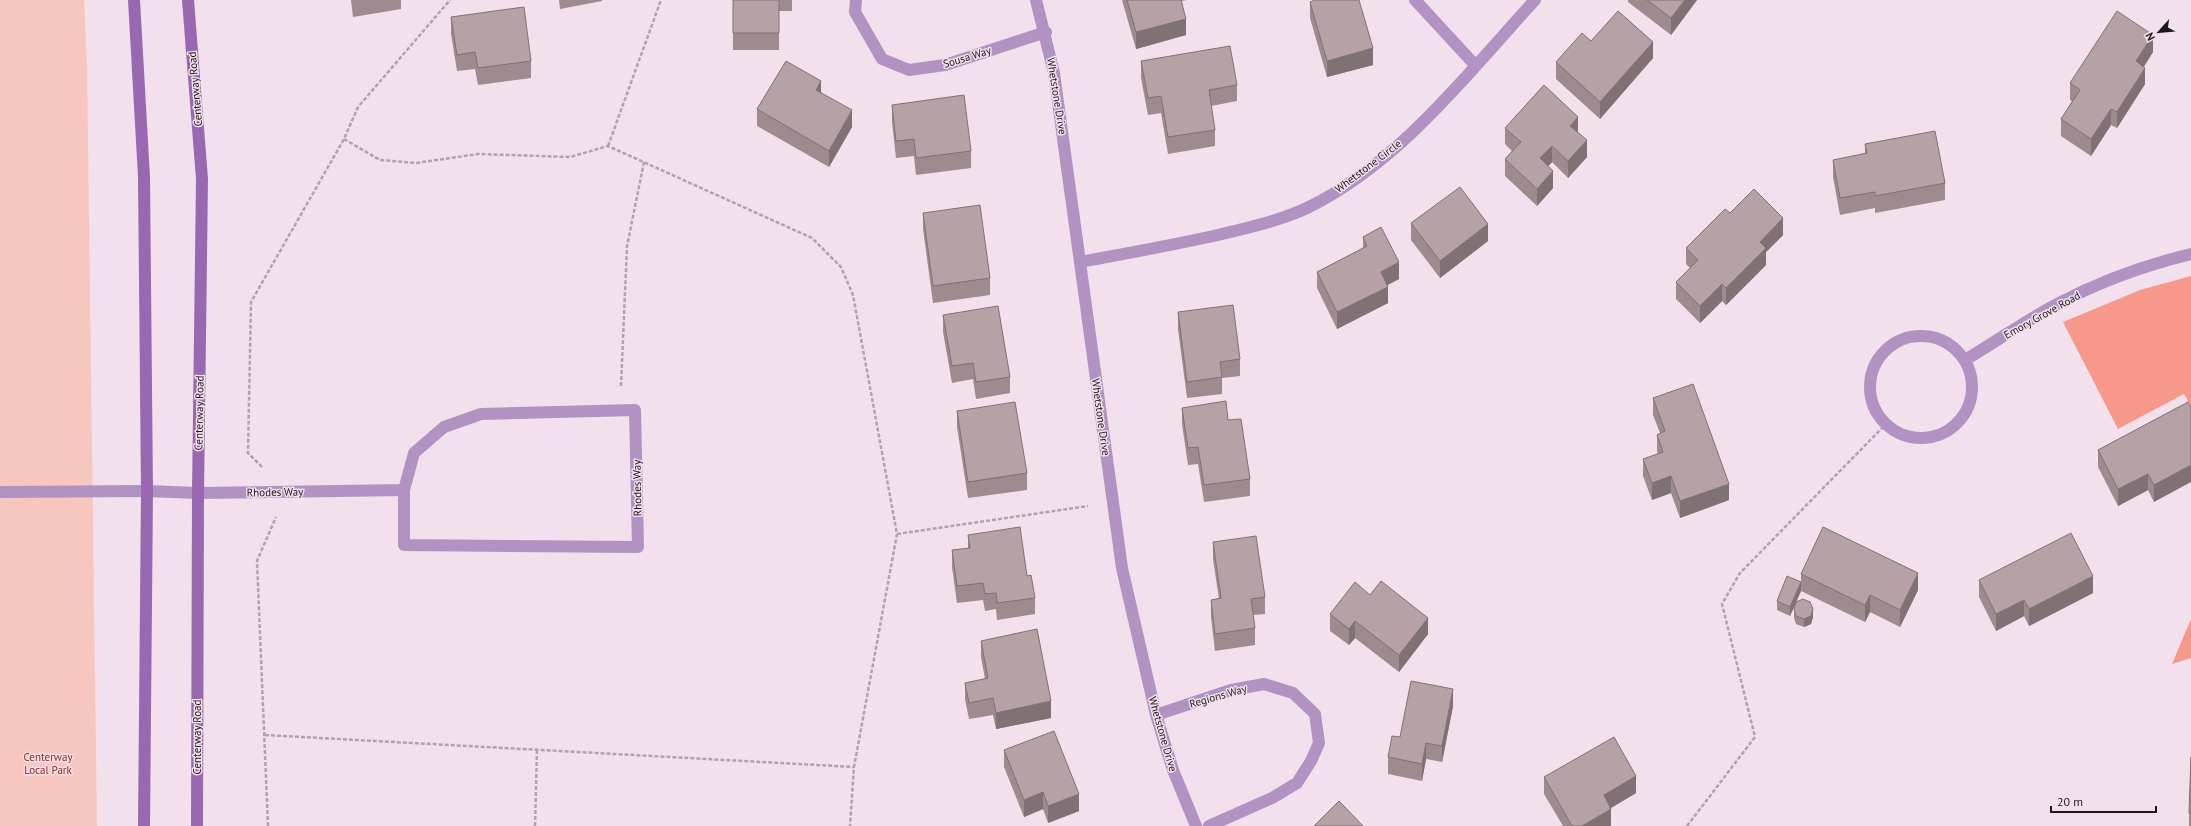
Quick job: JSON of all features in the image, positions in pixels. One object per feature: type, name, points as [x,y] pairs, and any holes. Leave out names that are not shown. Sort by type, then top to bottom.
[{"type":"street","points":[[134,0],[144,177],[147,491],[144,826]]},
{"type":"street","name":"Centerway Road","points":[[188,0],[202,179],[198,493],[197,826]]},
{"type":"street","name":"Sousa Way","points":[[856,0],[855,12],[882,59],[909,70],[945,65],[1046,32]]},
{"type":"street","name":"Whetstone Drive","points":[[1036,0],[1046,32],[1054,73],[1122,568],[1156,715],[1173,770],[1196,826]]},
{"type":"street","points":[[1415,0],[1475,64]]},
{"type":"street","name":"Whetstone Circle","points":[[1080,262],[1199,239],[1260,225],[1308,207],[1346,185],[1393,148],[1454,91],[1475,64],[1535,0]]},
{"type":"street","name":"Emory Grove Road","points":[[1965,360],[2056,304],[2101,283],[2168,259],[2191,254]]},
{"type":"street","points":[[1923,336],[1940,339],[1954,347],[1965,360],[1971,376],[1972,393],[1967,410],[1957,424],[1943,434],[1927,438],[1910,437],[1894,431],[1886,424],[1881,419],[1873,405],[1870,388],[1872,372],[1879,357],[1892,345],[1906,338],[1923,336]]},
{"type":"street","name":"Rhodes Way","points":[[635,410],[638,547],[404,546],[404,490],[414,453],[444,427],[481,414],[635,410]]},
{"type":"street","name":"Rhodes Way","points":[[0,492],[147,491],[198,493],[404,490]]},
{"type":"street","name":"Regions Way","points":[[1156,715],[1231,690],[1264,684],[1293,693],[1315,714],[1319,742],[1311,762],[1296,782],[1272,798],[1209,826]]},
{"type":"path","points":[[268,826],[257,561],[287,492],[248,453],[251,302],[344,140],[358,107],[450,0]]},
{"type":"path","points":[[608,146],[661,0]]},
{"type":"path","points":[[344,140],[380,160],[416,162],[478,154],[570,157],[608,146],[812,238],[841,267],[853,295],[897,534],[854,768],[850,826]]},
{"type":"path","points":[[620,411],[627,246],[644,162]]},
{"type":"path","points":[[1687,826],[1755,737],[1722,604],[1740,573],[1886,424]]},
{"type":"path","points":[[897,534],[1113,503]]},
{"type":"path","points":[[265,735],[854,768]]},
{"type":"path","points":[[535,826],[537,750]]},
{"type":"green space","name":"Centerway Local Park","points":[[0,0],[84,0],[87,63],[97,826],[0,826]]},
{"type":"shaded area","points":[[2191,276],[2191,407],[2184,394],[2118,429],[2063,322],[2140,290]]},
{"type":"shaded area","points":[[2191,619],[2191,658],[2172,664]]},
{"type":"building","points":[[733,0],[779,0],[779,33],[733,33]]},
{"type":"building","points":[[1127,0],[1181,0],[1186,19],[1136,32]]},
{"type":"building","points":[[1315,0],[1359,0],[1373,48],[1327,61],[1310,2]]},
{"type":"building","points":[[1647,0],[1685,0],[1671,18]]},
{"type":"building","points":[[524,7],[531,61],[478,68],[475,52],[457,55],[451,17]]},
{"type":"building","points":[[1618,11],[1653,42],[1600,102],[1556,62],[1582,33],[1591,41]]},
{"type":"building","points":[[2117,11],[2153,35],[2136,61],[2145,68],[2117,112],[2111,109],[2091,139],[2061,119],[2080,90],[2070,83]]},
{"type":"building","points":[[1230,46],[1237,85],[1209,90],[1215,130],[1168,137],[1161,96],[1148,98],[1141,61]]},
{"type":"building","points":[[786,61],[821,81],[816,90],[852,110],[829,151],[757,109]]},
{"type":"building","points":[[1544,85],[1578,117],[1570,126],[1587,140],[1568,161],[1552,146],[1540,158],[1553,171],[1537,189],[1505,159],[1521,142],[1505,128]]},
{"type":"building","points":[[964,95],[971,151],[916,158],[914,139],[896,141],[892,105]]},
{"type":"building","points":[[1935,131],[1945,183],[1875,196],[1875,192],[1840,198],[1833,160],[1867,153],[1865,144]]},
{"type":"building","points":[[1460,187],[1488,224],[1440,261],[1411,223]]},
{"type":"building","points":[[1754,189],[1783,218],[1760,242],[1766,248],[1726,288],[1722,284],[1700,306],[1676,282],[1698,260],[1686,248],[1725,209],[1730,213]]},
{"type":"building","points":[[980,205],[990,278],[933,286],[923,213]]},
{"type":"building","points":[[1381,227],[1399,262],[1381,272],[1388,287],[1337,312],[1317,272],[1367,246],[1363,237]]},
{"type":"building","points":[[1233,305],[1240,359],[1220,362],[1222,377],[1187,382],[1178,312]]},
{"type":"building","points":[[998,306],[1010,377],[976,382],[973,363],[952,366],[943,315]]},
{"type":"building","points":[[1693,384],[1729,484],[1680,501],[1671,476],[1652,483],[1643,459],[1663,452],[1657,435],[1665,431],[1653,398]]},
{"type":"building","points":[[1226,401],[1228,420],[1241,419],[1250,479],[1204,485],[1198,447],[1188,448],[1182,408]]},
{"type":"building","points":[[1015,402],[1027,473],[968,482],[957,411]]},
{"type":"building","points":[[2188,402],[2191,408],[2191,465],[2154,485],[2148,474],[2118,489],[2098,450]]},
{"type":"building","points":[[1020,527],[1027,576],[1031,575],[1035,598],[997,603],[996,593],[985,594],[983,583],[957,586],[952,550],[970,548],[968,535]]},
{"type":"building","points":[[1823,527],[1918,573],[1900,610],[1870,595],[1865,605],[1801,574]]},
{"type":"building","points":[[2071,533],[2093,576],[2029,609],[2024,600],[1996,614],[1979,580]]},
{"type":"building","points":[[1256,536],[1265,597],[1251,599],[1255,628],[1215,634],[1211,600],[1221,598],[1213,542]]},
{"type":"building","points":[[1787,576],[1801,582],[1790,607],[1777,601]]},
{"type":"building","points":[[1381,581],[1428,618],[1399,655],[1355,621],[1349,629],[1330,614],[1355,582],[1370,595]]},
{"type":"building","points":[[1803,599],[1810,602],[1813,609],[1811,616],[1804,619],[1796,616],[1794,609],[1796,602]]},
{"type":"building","points":[[1037,629],[1051,701],[996,713],[993,698],[969,703],[965,683],[988,678],[981,641]]},
{"type":"building","points":[[1411,681],[1453,689],[1442,746],[1426,743],[1422,764],[1388,757],[1392,736],[1400,737]]},
{"type":"building","points":[[1054,731],[1079,794],[1048,806],[1043,792],[1024,800],[1004,750]]},
{"type":"building","points":[[1614,737],[1636,776],[1604,795],[1611,809],[1582,826],[1572,826],[1544,777]]},
{"type":"building","points":[[2191,757],[2191,813],[2189,813]]},
{"type":"building","points":[[1339,801],[1363,826],[1314,826]]}]
